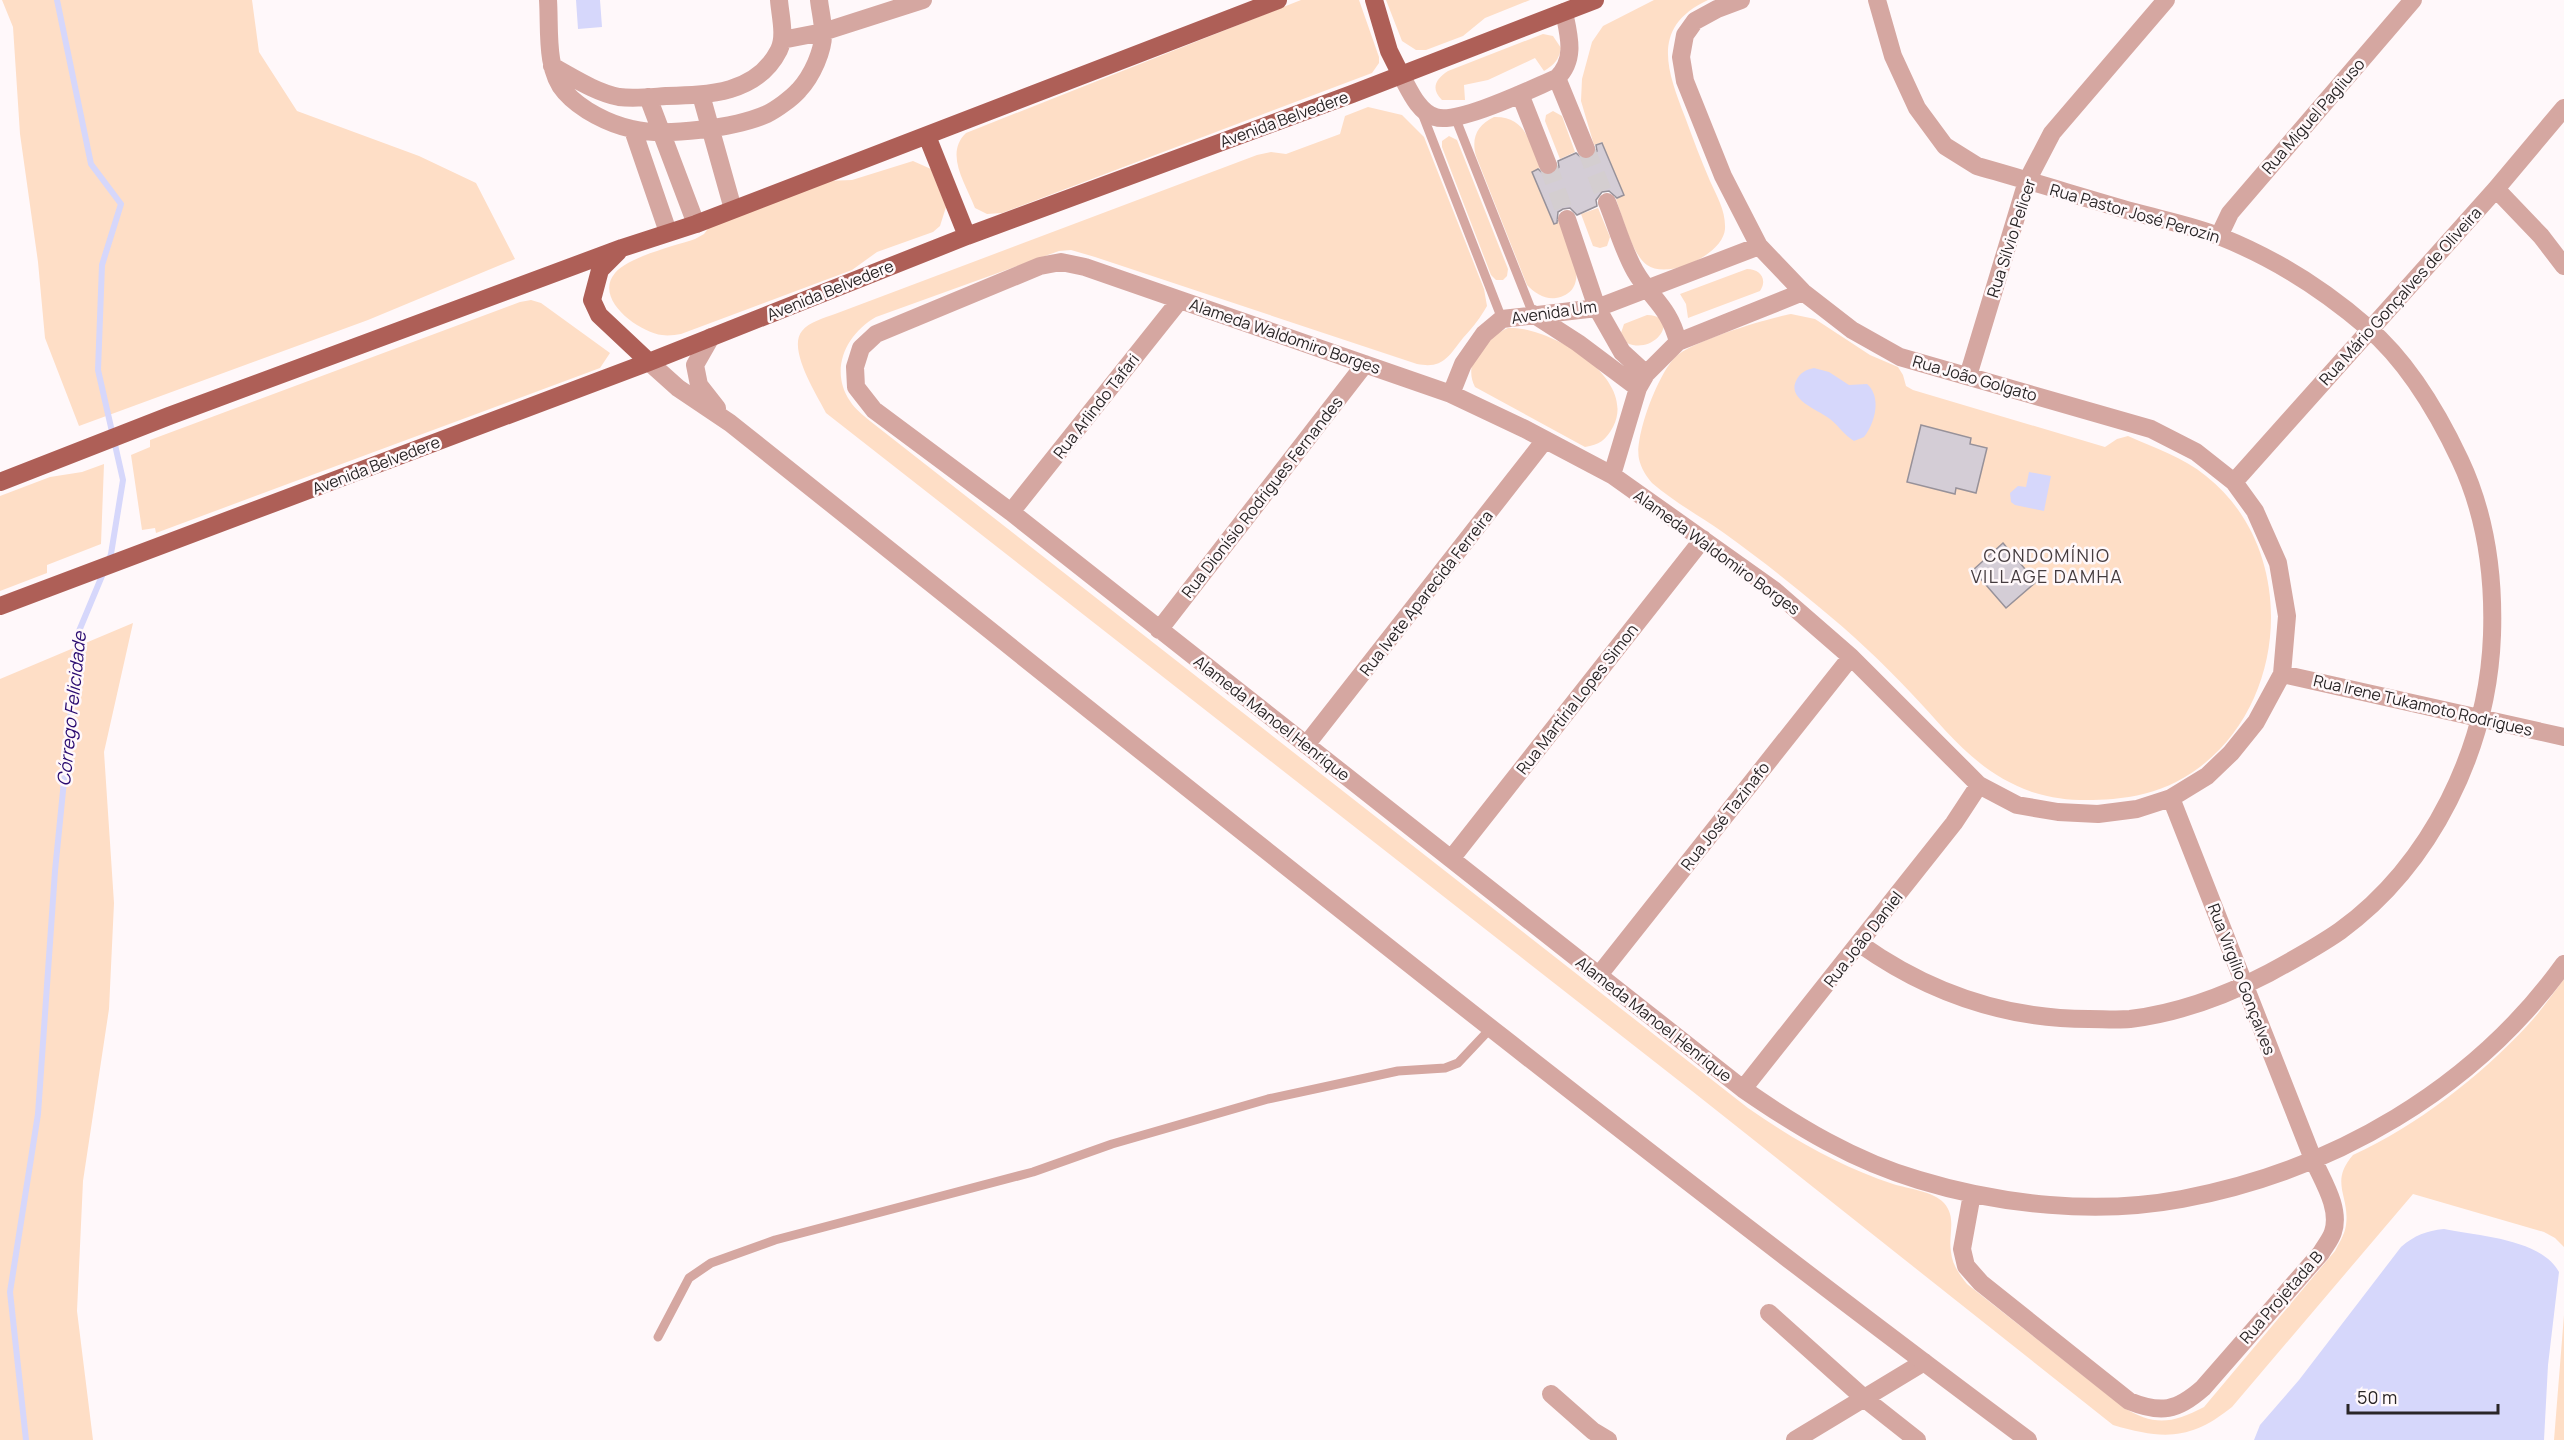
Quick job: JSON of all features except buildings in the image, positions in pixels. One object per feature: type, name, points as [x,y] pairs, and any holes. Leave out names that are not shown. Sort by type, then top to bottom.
[{"type":"main road","points":[[0,482],[169,416],[622,248],[696,224],[1278,0]]},
{"type":"main road","points":[[1374,0],[1389,51],[1401,75]]},
{"type":"main road","name":"Avenida Belvedere","points":[[0,606],[649,362],[967,236],[1401,75],[1562,6],[1595,0]]},
{"type":"main road","points":[[927,136],[967,236]]},
{"type":"main road","points":[[622,248],[600,270],[592,300],[599,315],[649,362]]},
{"type":"street","points":[[548,0],[552,66],[564,92],[589,112],[633,130],[660,132],[710,128],[768,114],[800,90],[813,69],[822,44],[823,32],[819,0]]},
{"type":"street","points":[[552,66],[593,88],[620,97],[700,95],[732,91],[758,76],[778,51],[782,40],[779,0]]},
{"type":"street","points":[[782,40],[823,32],[923,0]]},
{"type":"street","name":"Rua João Golgato","points":[[1741,0],[1695,21],[1685,35],[1681,57],[1685,81],[1723,176],[1759,246],[1803,292],[1852,330],[1900,357],[2151,429],[2196,452],[2234,482],[2255,511],[2278,562],[2287,616],[2282,674]]},
{"type":"street","name":"Rua Pastor José Perozin","points":[[1860,944],[1893,968],[1939,990],[1994,1009],[2055,1019],[2128,1019],[2194,1006],[2244,986],[2299,957],[2342,930],[2388,887],[2427,840],[2457,786],[2481,718],[2491,660],[2493,609],[2488,550],[2473,488],[2444,426],[2412,376],[2369,328],[2311,284],[2219,236],[1977,166],[1945,146],[1917,108],[1893,56],[1877,0]]},
{"type":"street","name":"Rua Sílvio Pelicer","points":[[1968,376],[2027,181],[2052,133],[2166,0]]},
{"type":"street","name":"Rua Miguel Pagliuso","points":[[2219,236],[2230,213],[2413,0]]},
{"type":"street","points":[[1401,75],[1420,108],[1434,117],[1455,117],[1520,94],[1557,78],[1566,69],[1570,59],[1569,37],[1562,6]]},
{"type":"street","points":[[1557,78],[1586,149]]},
{"type":"street","points":[[1520,94],[1548,165]]},
{"type":"street","points":[[700,95],[733,209]]},
{"type":"street","points":[[648,97],[696,224]]},
{"type":"street","name":"Rua Mário Gonçalves de Oliveira","points":[[2234,482],[2369,328],[2496,189],[2564,108]]},
{"type":"street","points":[[633,130],[668,232]]},
{"type":"street","points":[[2496,189],[2541,236],[2564,266]]},
{"type":"street","points":[[1607,202],[1635,271],[1671,318],[1678,342]]},
{"type":"street","points":[[1567,219],[1597,308],[1622,352],[1642,381]]},
{"type":"street","name":"Avenida Um","points":[[1451,394],[1463,364],[1484,334],[1502,319],[1597,308],[1759,246]]},
{"type":"street","name":"Alameda Waldomiro Borges","points":[[855,367],[861,348],[876,334],[1040,266],[1061,262],[1085,267],[1451,394],[1612,475],[1774,590],[1851,657],[1979,785],[2017,805],[2058,812],[2098,813],[2137,809],[2170,798],[2207,776],[2231,753],[2256,722],[2282,674]]},
{"type":"street","points":[[1612,475],[1642,381],[1678,342],[1803,292]]},
{"type":"street","name":"Rua Arlindo Tafari","points":[[1011,512],[1180,300]]},
{"type":"street","points":[[1533,314],[1642,381]]},
{"type":"street","points":[[711,338],[694,365],[699,385],[730,423]]},
{"type":"street","points":[[649,362],[678,388],[730,423],[1491,1028],[1923,1362],[2028,1440]]},
{"type":"street","name":"Rua Dionísio Rodrigues Fernandes","points":[[1159,630],[1365,364]]},
{"type":"street","name":"Alameda Manoel Henrique","points":[[855,367],[856,387],[874,410],[1011,512],[1743,1089],[1798,1127],[1857,1157],[1918,1180],[1972,1194],[2035,1203],[2108,1206],[2180,1199],[2244,1184],[2313,1160],[2370,1134],[2432,1095],[2489,1049],[2541,996],[2564,964]]},
{"type":"street","name":"Rua Ivete Aparecida Ferreira","points":[[1306,745],[1545,440]]},
{"type":"street","name":"Rua Martíria Lopes Simon","points":[[1451,859],[1703,539]]},
{"type":"street","name":"Rua José Tazinafo","points":[[1599,975],[1851,657]]},
{"type":"street","name":"Rua Irene Tukamoto Rodrigues","points":[[2282,674],[2564,737]]},
{"type":"street","name":"Rua João Daniel","points":[[1743,1089],[1954,823],[1979,785]]},
{"type":"street","name":"Rua Virgílio Gonçalves","points":[[2170,798],[2313,1160]]},
{"type":"street","name":"Rua Projetada B","points":[[1972,1194],[1962,1249],[1966,1266],[1981,1283],[2129,1401],[2149,1409],[2169,1409],[2187,1402],[2203,1388],[2321,1253],[2333,1233],[2335,1216],[2329,1195],[2313,1160]]},
{"type":"street","points":[[1769,1313],[1865,1399],[1917,1440]]},
{"type":"street","points":[[1795,1440],[1923,1362]]},
{"type":"street","points":[[1551,1394],[1595,1437]]},
{"type":"lane","points":[[1420,108],[1502,319]]},
{"type":"lane","points":[[1455,117],[1533,314]]},
{"type":"lane","points":[[658,1337],[689,1278],[711,1263],[775,1240],[1033,1172],[1112,1144],[1268,1099],[1398,1071],[1445,1068],[1458,1064],[1491,1028]]},
{"type":"shaded area","points":[[2,0],[252,0],[259,52],[297,111],[419,156],[476,183],[515,259],[368,320],[79,426],[45,338],[38,262],[20,134],[13,27]]},
{"type":"shaded area","points":[[1301,0],[1359,0],[1379,57],[1379,63],[1372,73],[1002,213],[987,214],[975,208],[962,179],[957,160],[960,141],[966,133]]},
{"type":"shaded area","points":[[1386,0],[1530,0],[1485,18],[1463,36],[1426,50],[1416,50],[1402,41]]},
{"type":"shaded area","points":[[1654,0],[1708,0],[1690,11],[1677,23],[1670,36],[1669,66],[1678,100],[1720,204],[1725,222],[1722,239],[1715,248],[1693,262],[1668,269],[1656,269],[1647,265],[1637,253],[1616,199],[1624,195],[1602,142],[1594,145],[1581,101],[1582,79],[1592,42],[1603,26]]},
{"type":"shaded area","points":[[1543,34],[1553,36],[1561,48],[1556,62],[1551,67],[1544,71],[1535,58],[1488,80],[1464,85],[1465,100],[1442,100],[1438,96],[1436,84],[1440,77],[1448,71]]},
{"type":"shaded area","points":[[1368,107],[1402,115],[1424,137],[1484,289],[1487,306],[1484,311],[1453,351],[1439,363],[1417,364],[1071,250],[1059,251],[876,317],[865,324],[849,343],[841,365],[844,389],[850,401],[870,421],[1748,1108],[1782,1131],[1836,1161],[1874,1177],[1927,1193],[1939,1199],[1950,1214],[1950,1245],[1953,1261],[1967,1284],[2123,1407],[2134,1413],[2153,1420],[2163,1420],[2182,1417],[2204,1407],[2335,1251],[2346,1225],[2342,1174],[2353,1155],[2401,1130],[2468,1082],[2527,1026],[2564,979],[2564,1247],[2544,1232],[2413,1194],[2232,1407],[2203,1426],[2176,1434],[2147,1433],[2113,1425],[1692,1091],[826,413],[810,384],[798,349],[798,339],[802,331],[813,323],[1257,155],[1271,152],[1286,154],[1340,134],[1345,116]]},
{"type":"shaded area","points":[[1553,111],[1562,116],[1575,152],[1560,159],[1545,121],[1546,115]]},
{"type":"shaded area","points":[[1494,117],[1513,121],[1520,126],[1529,141],[1540,168],[1532,172],[1554,224],[1561,221],[1576,266],[1574,286],[1567,294],[1548,298],[1533,291],[1527,285],[1476,156],[1474,143],[1477,133],[1483,124]]},
{"type":"shaded area","points":[[1449,136],[1457,140],[1508,269],[1507,276],[1503,280],[1496,280],[1491,275],[1442,147],[1442,141]]},
{"type":"shaded area","points":[[913,161],[931,169],[946,207],[940,226],[933,232],[877,252],[852,270],[681,334],[652,333],[631,321],[614,303],[610,293],[610,283],[615,273],[630,262],[695,239],[704,234],[710,226],[825,181],[852,180]]},
{"type":"shaded area","points":[[1598,208],[1610,237],[1607,246],[1600,248],[1593,246],[1581,214]]},
{"type":"shaded area","points":[[1747,269],[1756,271],[1763,279],[1760,291],[1688,318],[1686,304],[1680,294]]},
{"type":"shaded area","points":[[531,300],[541,303],[610,353],[600,368],[156,533],[155,528],[142,530],[131,455],[150,447],[150,440],[520,302]]},
{"type":"shaded area","points":[[1791,314],[1815,319],[1870,355],[1898,367],[1906,386],[1913,390],[2105,447],[2117,439],[2128,436],[2178,458],[2206,476],[2237,509],[2259,548],[2269,591],[2270,636],[2261,680],[2242,721],[2214,755],[2169,786],[2145,794],[2121,798],[2062,799],[2032,792],[2012,784],[1979,763],[1965,750],[1855,637],[1784,578],[1652,483],[1639,459],[1640,435],[1650,403],[1672,361],[1688,348],[1716,336]]},
{"type":"shaded area","points":[[1647,315],[1657,317],[1663,322],[1661,334],[1647,344],[1637,346],[1627,343],[1621,333],[1624,324]]},
{"type":"shaded area","points":[[1508,328],[1525,329],[1545,335],[1585,358],[1601,373],[1613,390],[1618,408],[1613,427],[1605,439],[1585,447],[1475,387],[1471,369],[1478,352],[1491,338]]},
{"type":"shaded area","points":[[104,464],[101,544],[47,565],[47,573],[0,591],[0,496],[50,477],[82,472]]},
{"type":"shaded area","points":[[133,623],[104,752],[114,903],[109,1009],[83,1181],[77,1311],[93,1440],[0,1440],[0,679]]},
{"type":"shaded area","points":[[2564,1315],[2564,1440],[2554,1440]]},
{"type":"water","points":[[576,0],[600,0],[602,27],[578,29]]},
{"type":"water","points":[[1814,368],[1829,372],[1849,385],[1867,384],[1872,389],[1876,403],[1874,418],[1864,437],[1854,441],[1830,419],[1806,404],[1796,394],[1794,388],[1799,375]]},
{"type":"water","points":[[2029,472],[2051,476],[2044,511],[2015,505],[2011,502],[2010,493],[2018,486],[2026,487]]},
{"type":"water","points":[[2444,1229],[2491,1237],[2524,1246],[2538,1252],[2559,1272],[2548,1365],[2544,1440],[2254,1440],[2260,1425],[2299,1380],[2401,1247],[2421,1234]]},
{"type":"waterway","name":"Córrego Felicidade","points":[[57,0],[91,164],[121,204],[102,265],[98,370],[123,480],[108,562]]},
{"type":"waterway","name":"Córrego Felicidade","points":[[26,1440],[10,1292],[38,1114],[55,871],[79,631],[104,571]]},
{"type":"tunnel","points":[[1586,149],[1607,202]]},
{"type":"tunnel","points":[[1548,165],[1567,219]]},
{"type":"district","name":"CONDOMÍNIO VILLAGE DAMHA","points":[[2047,566]]}]
